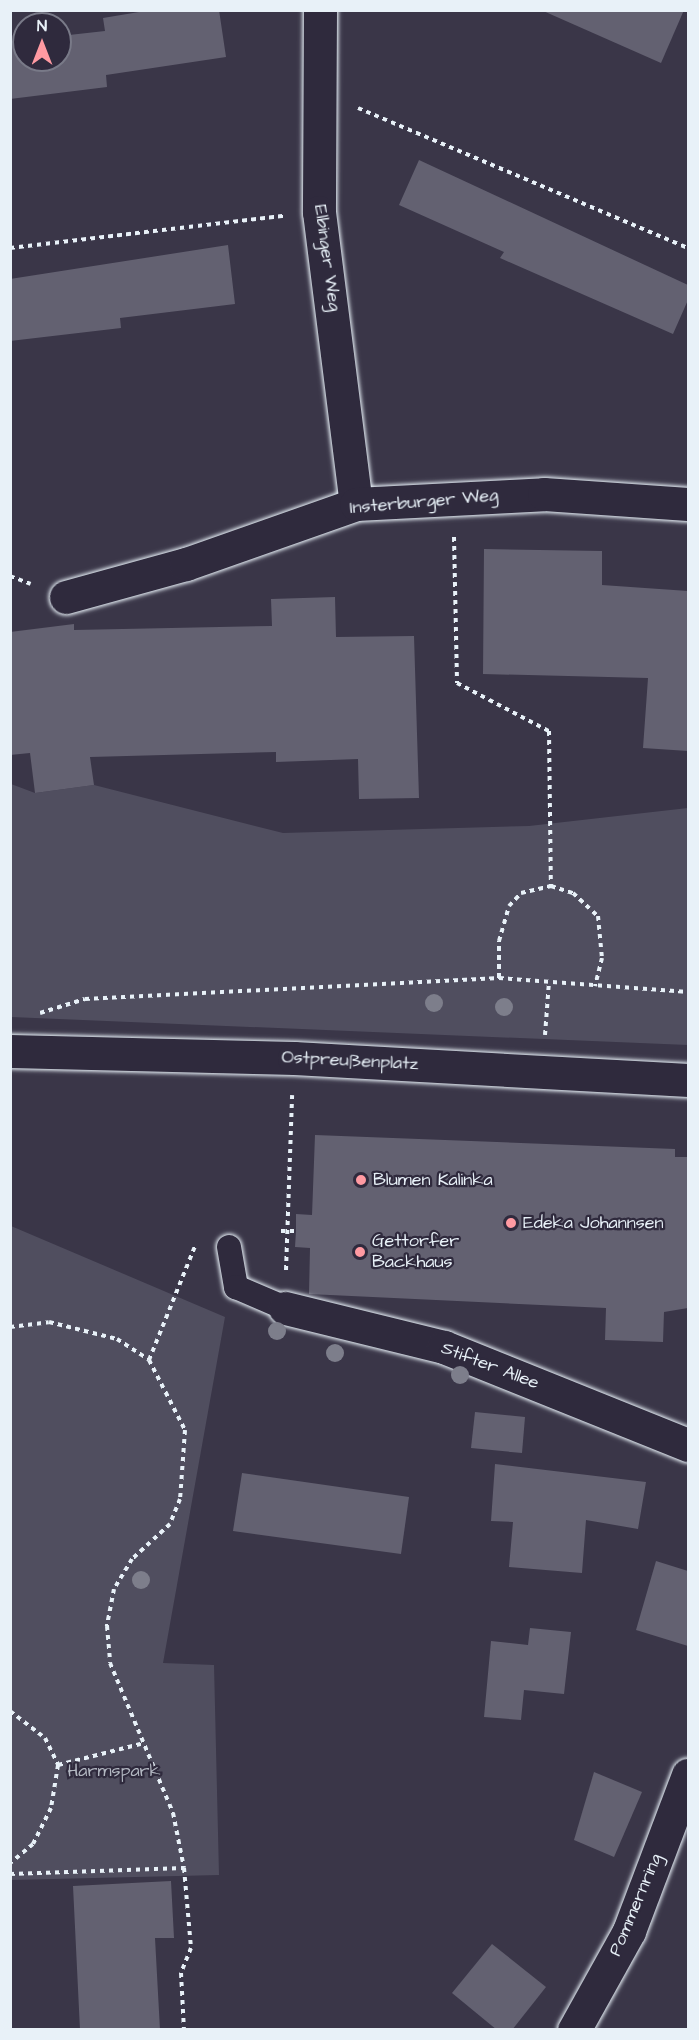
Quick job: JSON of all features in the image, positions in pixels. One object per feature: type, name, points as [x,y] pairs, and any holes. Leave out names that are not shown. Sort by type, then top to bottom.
[{"type":"street","name":"Elbinger Weg","points":[[320,10],[317,91],[320,212],[356,504]]},
{"type":"street","name":"Insterburger Weg","points":[[66,597],[186,564],[356,504],[492,497],[597,495],[688,504]]},
{"type":"street","name":"Ostpreußenplatz","points":[[10,1051],[294,1058],[542,1070],[688,1080]]},
{"type":"street","name":"Stifter Allee","points":[[285,1308],[444,1347],[688,1445]]},
{"type":"street","name":"Pommernring","points":[[574,2030],[629,1931],[688,1775]]},
{"type":"lane","points":[[229,1247],[236,1287],[285,1308]]},
{"type":"path","points":[[317,91],[688,248]]},
{"type":"path","points":[[10,248],[320,212]]},
{"type":"path","points":[[492,497],[453,538],[457,683],[549,731],[551,886]]},
{"type":"path","points":[[499,978],[499,941],[509,906],[521,893],[551,886],[573,893],[598,916],[602,958],[595,986]]},
{"type":"path","points":[[33,1014],[85,999],[499,978],[688,992]]},
{"type":"path","points":[[542,1070],[549,982]]},
{"type":"path","points":[[285,1308],[294,1058]]},
{"type":"path","points":[[281,1231],[296,1231]]},
{"type":"path","points":[[149,1360],[200,1234]]},
{"type":"path","points":[[10,1327],[49,1322],[117,1339],[149,1360],[185,1430],[180,1499],[170,1524],[132,1559],[114,1589],[107,1626],[110,1663],[173,1813],[184,1868],[191,1948],[181,1973],[184,2030]]},
{"type":"path","points":[[10,1711],[45,1738],[58,1765],[51,1808],[33,1844],[10,1863]]},
{"type":"path","points":[[58,1765],[144,1743]]},
{"type":"path","points":[[10,1874],[184,1868]]},
{"type":"green space","points":[[11,784],[35,793],[94,785],[283,833],[529,826],[688,808],[688,1045],[11,1017]]},
{"type":"green space","name":"Harmspark","points":[[11,1226],[225,1317],[163,1663],[214,1665],[219,1875],[11,1880]]},
{"type":"building","points":[[151,10],[219,10],[226,57],[106,75],[107,87],[10,99],[10,42],[12,42],[12,72],[72,72],[72,35],[105,31],[103,18]]},
{"type":"building","points":[[541,10],[684,10],[661,63]]},
{"type":"building","points":[[419,160],[688,285],[688,300],[673,334],[500,258],[504,252],[399,205]]},
{"type":"building","points":[[228,245],[235,304],[120,318],[121,328],[10,341],[10,279]]},
{"type":"building","points":[[484,549],[602,551],[602,585],[688,591],[688,751],[643,748],[648,678],[483,674]]},
{"type":"building","points":[[335,597],[336,637],[414,636],[419,798],[359,799],[358,759],[276,762],[276,752],[90,757],[94,785],[35,793],[30,753],[10,755],[10,632],[74,624],[74,630],[272,626],[271,599]]},
{"type":"building","points":[[315,1135],[675,1149],[675,1157],[688,1157],[688,1308],[664,1312],[663,1342],[605,1340],[606,1308],[309,1294],[310,1248],[295,1247],[296,1214],[312,1215]]},
{"type":"building","points":[[475,1412],[525,1417],[522,1453],[471,1448]]},
{"type":"building","points":[[495,1464],[646,1482],[638,1529],[586,1520],[582,1573],[509,1567],[513,1522],[491,1521]]},
{"type":"building","points":[[242,1473],[409,1497],[401,1554],[233,1531]]},
{"type":"building","points":[[656,1561],[688,1571],[688,1646],[636,1630]]},
{"type":"building","points":[[530,1628],[571,1632],[564,1694],[524,1690],[521,1720],[484,1717],[491,1641],[528,1645]]},
{"type":"building","points":[[594,1772],[642,1792],[614,1857],[574,1840]]},
{"type":"building","points":[[171,1881],[174,1938],[155,1938],[160,2030],[80,2030],[73,1886]]},
{"type":"building","points":[[492,1944],[546,1987],[512,2030],[497,2030],[452,1993]]},
{"type":"place","name":"Blumen Kalinka","points":[[361,1180]]},
{"type":"place","name":"Edeka Johannsen","points":[[511,1223]]},
{"type":"place","name":"Gettorfer Backhaus","points":[[360,1252]]}]
